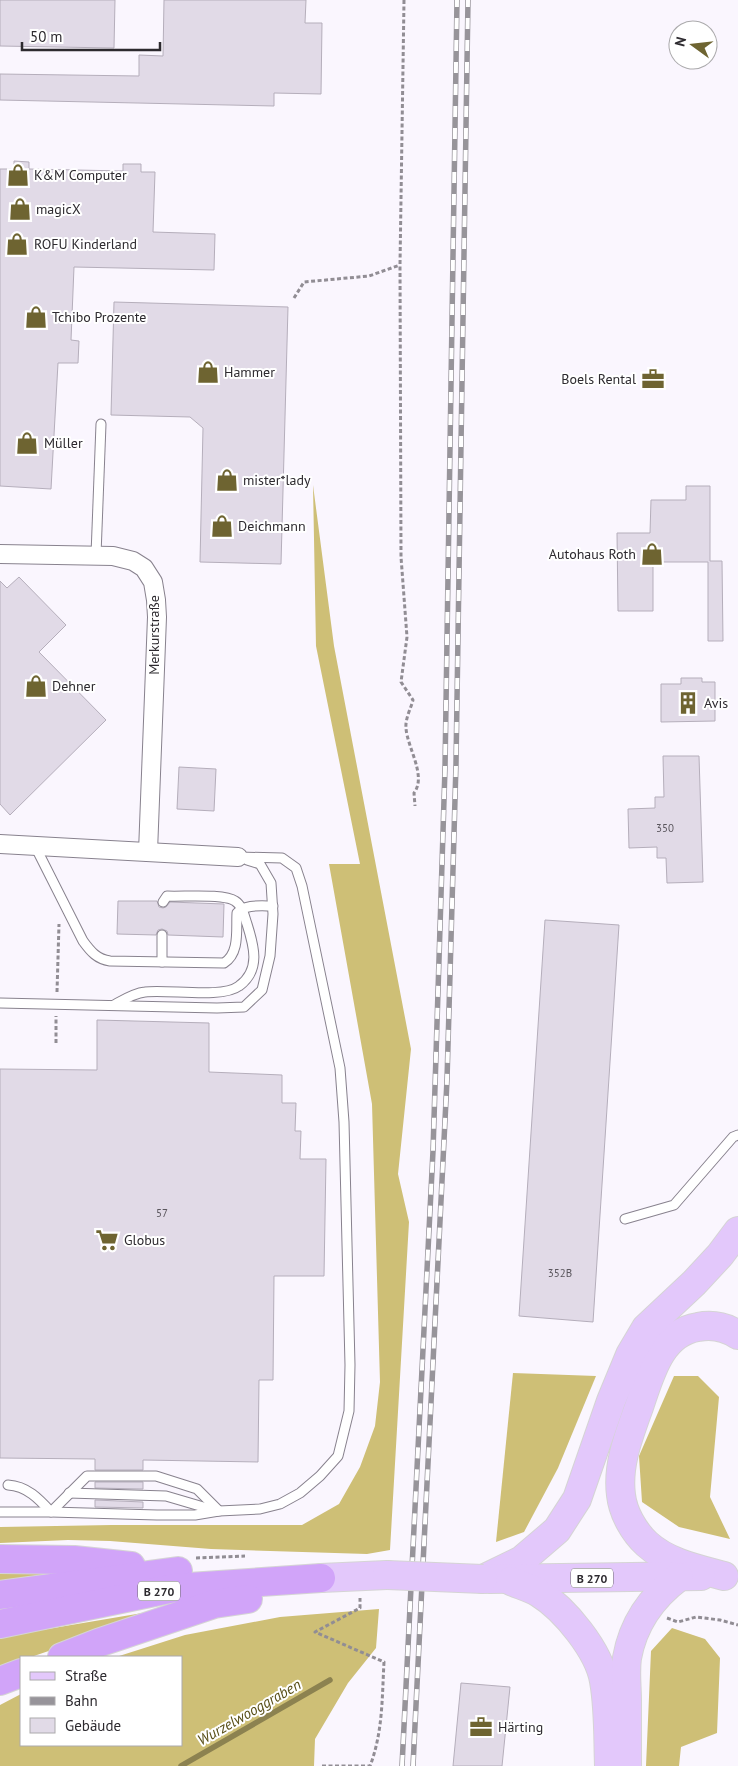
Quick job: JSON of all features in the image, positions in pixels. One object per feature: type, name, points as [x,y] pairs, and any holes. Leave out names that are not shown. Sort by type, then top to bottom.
[{"type":"highway","points":[[0,1559],[74,1560],[172,1571]]},
{"type":"highway","name":"B 270","points":[[0,1595],[172,1571],[275,1569],[321,1578]]},
{"type":"highway","points":[[65,1656],[214,1604],[282,1593],[321,1578]]},
{"type":"highway","name":"B 270","points":[[0,1624],[174,1588],[321,1578]]},
{"type":"highway","points":[[0,1681],[20,1673]]},
{"type":"main road","points":[[494,1579],[522,1560],[557,1530],[577,1499],[626,1364],[646,1328],[694,1283],[720,1255],[738,1230]]},
{"type":"main road","points":[[731,1576],[679,1563],[647,1544],[627,1518],[621,1497],[620,1470],[626,1443],[653,1364],[665,1346],[676,1335],[691,1328],[702,1326],[715,1325],[738,1335]]},
{"type":"main road","name":"B 270","points":[[321,1578],[387,1575],[494,1579],[731,1576]]},
{"type":"main road","points":[[627,1766],[627,1659],[633,1636],[642,1617],[653,1601],[665,1587],[680,1576]]},
{"type":"main road","points":[[494,1579],[539,1593],[561,1611],[594,1653],[604,1680],[609,1766]]},
{"type":"street","name":"Merkurstraße","points":[[0,554],[113,556],[133,561],[144,568],[153,582],[157,617],[148,852]]},
{"type":"street","points":[[0,844],[238,857]]},
{"type":"lane","points":[[96,555],[101,424]]},
{"type":"lane","points":[[34,846],[83,941],[92,953],[100,959],[110,961],[224,963],[231,959],[235,951],[237,913],[248,907],[273,906]]},
{"type":"lane","points":[[0,1002],[113,1006],[244,1007],[262,990],[270,956],[273,906],[271,883],[260,864],[238,857]]},
{"type":"lane","points":[[0,1512],[195,1515],[220,1511],[260,1509],[280,1504],[300,1493],[320,1476],[338,1456],[349,1411],[350,1383],[344,1122],[340,1068],[302,886],[296,868],[282,858],[238,857]]},
{"type":"lane","points":[[113,1006],[130,996],[144,992],[226,992],[238,987],[248,977],[254,963],[255,947],[242,909],[236,901],[226,897],[168,896],[163,902]]},
{"type":"lane","points":[[162,935],[162,962]]},
{"type":"lane","points":[[626,1219],[674,1205],[733,1137],[738,1135]]},
{"type":"lane","points":[[51,1512],[87,1476],[156,1476],[197,1490],[220,1511]]},
{"type":"lane","points":[[8,1486],[15,1486],[34,1494],[51,1512]]},
{"type":"lane","points":[[69,1493],[166,1496],[220,1511]]},
{"type":"path","points":[[404,0],[400,265],[401,557],[407,637],[401,682],[413,700],[406,726],[412,756],[418,769],[417,788],[414,793],[415,806]]},
{"type":"path","points":[[294,298],[304,282],[369,276],[400,265]]},
{"type":"path","points":[[57,994],[59,937]]},
{"type":"path","points":[[322,1766],[370,1766],[378,1739],[384,1662],[315,1632],[360,1608],[360,1597]]},
{"type":"path","points":[[659,1615],[678,1622],[696,1617],[720,1620],[738,1625]]},
{"type":"shaded area","points":[[313,485],[334,646],[411,1049],[398,1174],[409,1222],[390,1550],[367,1554],[211,1549],[110,1541],[68,1540],[0,1543],[0,1527],[302,1525],[339,1504],[360,1467],[375,1426],[380,1382],[372,1104],[329,864],[360,864],[316,646]]},
{"type":"shaded area","points":[[513,1373],[596,1376],[558,1468],[524,1532],[496,1542]]},
{"type":"shaded area","points":[[674,1376],[698,1376],[719,1397],[710,1497],[730,1539],[679,1527],[642,1502],[639,1456]]},
{"type":"shaded area","points":[[0,1567],[94,1568],[0,1583]]},
{"type":"shaded area","points":[[178,1607],[34,1656],[20,1656],[20,1661],[0,1669],[0,1637]]},
{"type":"shaded area","points":[[379,1609],[376,1648],[348,1683],[315,1739],[314,1766],[0,1766],[0,1705],[20,1695],[20,1746],[182,1746],[182,1656],[119,1656],[185,1635],[280,1617]]},
{"type":"shaded area","points":[[672,1628],[705,1639],[720,1658],[717,1733],[681,1747],[679,1766],[646,1766],[651,1651]]},
{"type":"building","points":[[0,0],[115,0],[114,48],[0,46]]},
{"type":"building","points":[[164,0],[306,0],[305,23],[322,23],[321,94],[274,93],[274,106],[0,100],[0,74],[139,76],[139,55],[163,56]]},
{"type":"building","points":[[14,161],[29,162],[29,169],[123,171],[123,164],[141,164],[141,172],[155,172],[153,232],[215,234],[214,270],[74,267],[71,340],[79,341],[78,363],[58,363],[51,489],[0,486],[0,169],[14,169]]},
{"type":"building","points":[[114,302],[288,307],[281,564],[200,562],[203,428],[190,417],[111,415]]},
{"type":"building","name":"Autohaus Roth","points":[[686,486],[710,486],[710,561],[722,561],[723,641],[708,641],[708,562],[653,562],[653,611],[618,611],[617,533],[650,533],[651,500],[686,500]]},
{"type":"building","name":"Dehner","points":[[19,577],[66,625],[39,652],[106,720],[10,815],[0,804],[0,581],[7,588]]},
{"type":"building","name":"Avis","points":[[681,678],[702,678],[702,682],[715,682],[715,721],[661,722],[661,684],[681,684]]},
{"type":"building","points":[[663,756],[699,756],[703,882],[667,883],[666,858],[657,858],[657,847],[629,848],[628,809],[655,808],[655,797],[664,797]]},
{"type":"building","points":[[179,767],[216,769],[214,811],[177,809]]},
{"type":"building","points":[[118,901],[157,901],[159,907],[163,908],[170,902],[224,904],[223,937],[168,935],[167,931],[162,929],[158,930],[156,935],[117,934]]},
{"type":"building","points":[[545,920],[619,925],[593,1322],[519,1316]]},
{"type":"building","points":[[97,1020],[209,1023],[209,1072],[282,1075],[282,1103],[296,1103],[295,1131],[301,1131],[300,1159],[326,1159],[324,1276],[274,1276],[273,1380],[259,1380],[258,1462],[143,1460],[143,1470],[95,1470],[95,1459],[0,1458],[0,1069],[97,1070]]},
{"type":"building","points":[[95,1482],[143,1482],[143,1489],[95,1488]]},
{"type":"building","points":[[95,1500],[143,1502],[143,1508],[95,1507]]},
{"type":"building","name":"Härting","points":[[461,1683],[510,1687],[502,1766],[453,1766]]},
{"type":"waterway","name":"Wurzelwooggraben","points":[[181,1766],[330,1680]]},
{"type":"railway","points":[[402,1766],[433,1151],[445,768],[457,0]]},
{"type":"railway","points":[[413,1766],[447,1080],[456,764],[468,0]]},
{"type":"place","name":"K&M Computer","points":[[18,175]]},
{"type":"place","name":"magicX","points":[[20,209]]},
{"type":"place","name":"ROFU Kinderland","points":[[17,244]]},
{"type":"place","name":"Tchibo Prozente","points":[[36,317]]},
{"type":"place","name":"Hammer","points":[[208,372]]},
{"type":"place","name":"Boels Rental","points":[[653,379]]},
{"type":"place","name":"Müller","points":[[27,443]]},
{"type":"place","name":"mister*lady","points":[[227,480]]},
{"type":"place","name":"Deichmann","points":[[222,526]]},
{"type":"place","name":"Autohaus Roth","points":[[652,554]]},
{"type":"place","name":"Dehner","points":[[36,686]]},
{"type":"place","name":"Avis","points":[[688,703]]},
{"type":"place","name":"Globus","points":[[107,1240]]},
{"type":"place","name":"Härting","points":[[481,1727]]}]
